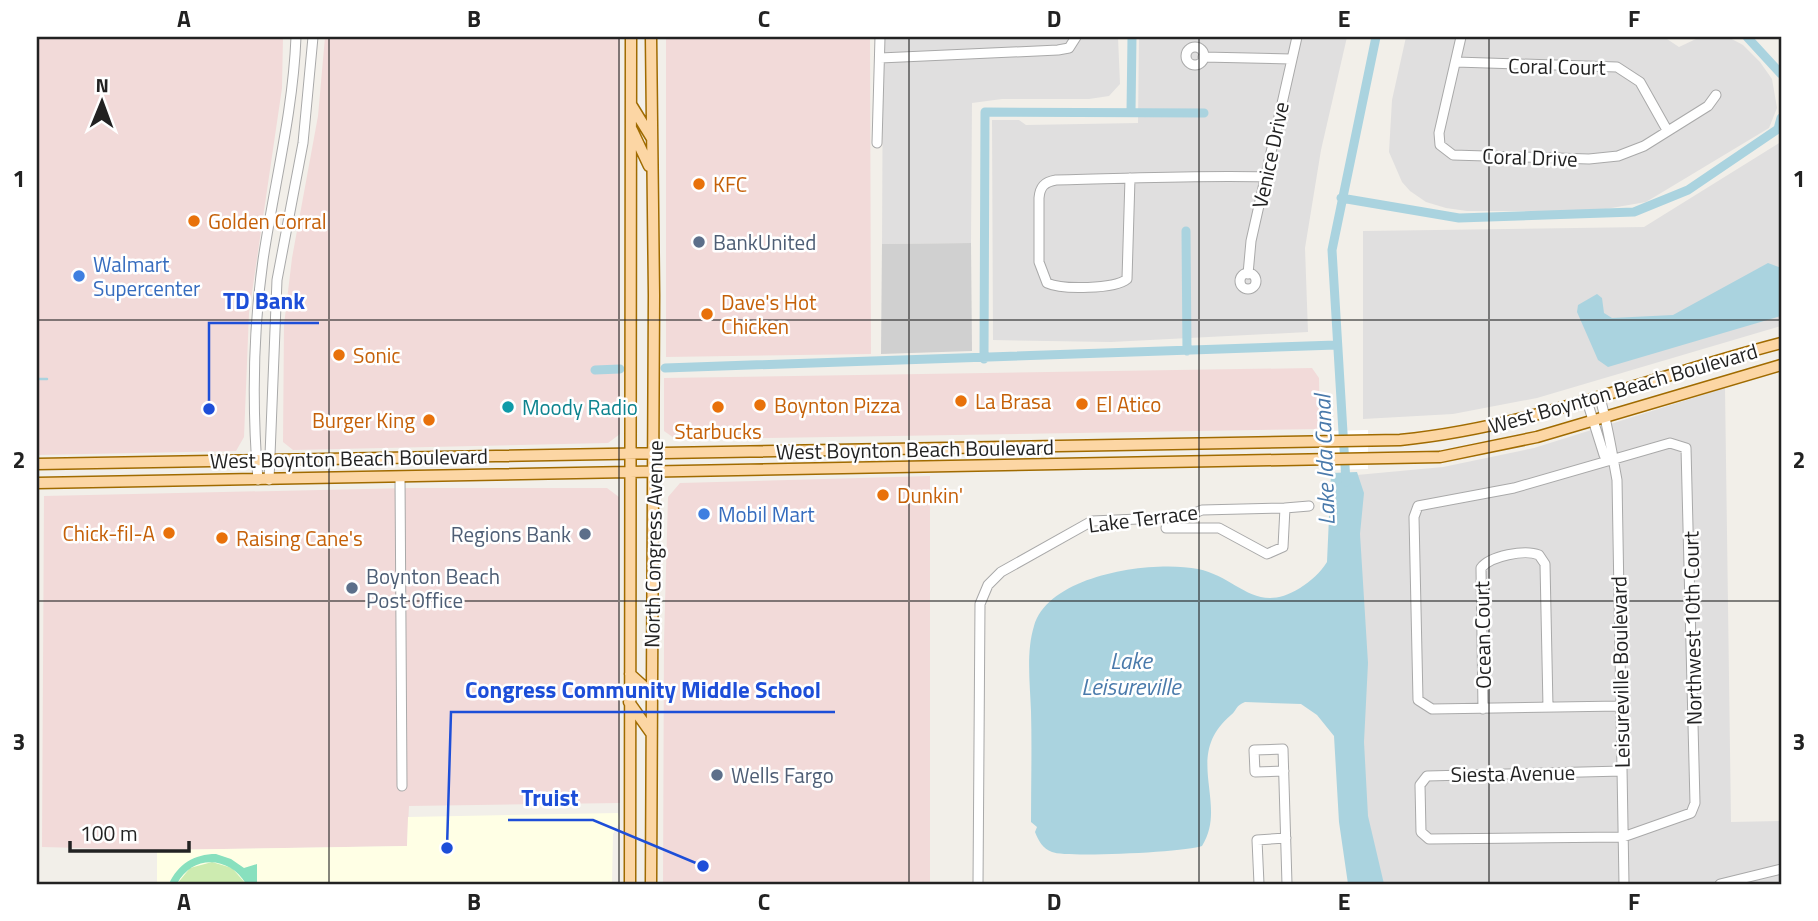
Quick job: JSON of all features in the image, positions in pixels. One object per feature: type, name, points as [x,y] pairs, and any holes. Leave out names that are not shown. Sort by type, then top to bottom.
[{"type":"main road","name":"North Congress Avenue","points":[[630,884],[631,37]]},
{"type":"main road","name":"North Congress Avenue","points":[[651,37],[654,453],[651,884]]},
{"type":"main road","points":[[631,104],[651,137]]},
{"type":"main road","points":[[631,128],[651,169]]},
{"type":"main road","name":"West Boynton Beach Boulevard","points":[[37,464],[1399,440],[1471,431],[1600,398],[1781,343]]},
{"type":"main road","name":"West Boynton Beach Boulevard","points":[[37,483],[1440,457],[1475,452],[1600,420],[1781,365]]},
{"type":"main road","points":[[916,468],[937,448]]},
{"type":"main road","points":[[887,468],[906,449]]},
{"type":"main road","points":[[630,674],[651,693]]},
{"type":"main road","points":[[629,702],[651,733]]},
{"type":"street","points":[[263,480],[256,460],[259,299],[267,233],[286,140],[296,37]]},
{"type":"street","points":[[263,480],[271,459],[276,290],[303,143],[313,37]]},
{"type":"street","points":[[877,143],[880,37]]},
{"type":"street","points":[[880,58],[1058,50],[1069,48],[1076,37]]},
{"type":"street","name":"Venice Drive","points":[[1248,274],[1251,241],[1297,37]]},
{"type":"street","name":"Coral Drive","points":[[1461,37],[1439,139],[1444,150],[1453,155],[1603,158],[1631,152],[1708,106],[1716,95]]},
{"type":"street","points":[[1203,57],[1292,59]]},
{"type":"street","name":"Coral Court","points":[[1455,62],[1617,67],[1640,82],[1667,130]]},
{"type":"street","points":[[1130,178],[1130,271],[1124,282],[1112,286],[1058,286],[1043,279],[1039,262],[1039,194],[1043,185],[1056,180],[1130,178],[1265,177]]},
{"type":"street","name":"Leisureville Boulevard","points":[[1600,398],[1600,420]]},
{"type":"street","name":"Leisureville Boulevard","points":[[1587,401],[1600,420],[1613,451],[1611,461],[1616,480],[1624,884]]},
{"type":"street","name":"Northwest 10th Court","points":[[1611,461],[1670,443],[1681,445],[1688,454],[1695,803],[1686,817],[1623,837]]},
{"type":"street","points":[[1611,461],[1514,488],[1423,503],[1415,511],[1418,700],[1421,705],[1432,709],[1621,706]]},
{"type":"street","points":[[400,477],[402,786]]},
{"type":"street","points":[[1285,508],[1309,506]]},
{"type":"street","name":"Lake Terrace","points":[[978,884],[980,604],[992,580],[1035,551],[1092,520],[1185,517],[1202,510],[1285,508],[1285,544],[1271,553],[1262,553],[1219,528],[1166,527]]},
{"type":"street","name":"Ocean Court","points":[[1483,709],[1481,568],[1489,560],[1528,552],[1539,555],[1545,565],[1548,707]]},
{"type":"street","points":[[1284,771],[1287,884]]},
{"type":"street","name":"Siesta Avenue","points":[[1622,771],[1427,776],[1420,785],[1419,826],[1424,836],[1429,839],[1623,837]]},
{"type":"street","points":[[1259,884],[1257,840],[1286,838]]},
{"type":"street","points":[[1720,884],[1781,869]]},
{"type":"shaded area","points":[[37,37],[283,37],[282,88],[249,313],[244,437],[236,451],[37,455]]},
{"type":"shaded area","points":[[325,37],[620,37],[620,434],[608,443],[293,450],[283,442],[284,325],[292,258],[318,116]]},
{"type":"shaded area","points":[[666,37],[870,37],[871,354],[666,357]]},
{"type":"shaded area","points":[[883,37],[1118,37],[1120,84],[1109,96],[1089,99],[1002,99],[972,103],[971,243],[882,244]]},
{"type":"shaded area","points":[[1139,37],[1347,37],[1321,150],[1305,248],[1308,332],[1111,342],[993,340],[992,120],[1019,120],[1026,125],[1138,123]]},
{"type":"shaded area","points":[[1406,37],[1664,37],[1679,47],[1696,39],[1728,37],[1743,45],[1772,79],[1777,108],[1769,128],[1646,202],[1594,211],[1467,211],[1446,208],[1426,202],[1410,191],[1402,182],[1389,152],[1392,100]]},
{"type":"shaded area","points":[[1781,142],[1781,326],[1537,398],[1453,414],[1363,419],[1363,231],[1644,227]]},
{"type":"shaded area","points":[[971,243],[972,351],[881,354],[882,244]]},
{"type":"shaded area","points":[[1312,368],[1319,378],[1320,429],[768,438],[674,438],[664,431],[664,378]]},
{"type":"shaded area","points":[[1725,388],[1731,822],[1781,821],[1781,884],[1366,884],[1346,476],[1443,467],[1534,448]]},
{"type":"shaded area","points":[[930,476],[930,884],[663,884],[664,640],[668,497],[680,483]]},
{"type":"shaded area","points":[[410,488],[607,488],[619,497],[620,803],[409,806],[407,846],[157,850],[42,847],[44,496]]},
{"type":"shaded area","points":[[618,813],[620,822],[613,834],[612,884],[157,884],[157,850],[407,846],[408,817]]},
{"type":"green space","points":[[216,854],[231,859],[244,868],[257,864],[257,884],[246,884],[231,868],[211,862],[192,867],[177,884],[169,884],[177,871],[194,858]]},
{"type":"green space","points":[[212,862],[232,868],[246,884],[177,884],[190,868]]},
{"type":"water","points":[[1768,263],[1781,268],[1781,316],[1608,367],[1598,360],[1577,312],[1578,305],[1597,294],[1602,298],[1604,313],[1612,318],[1673,315]]},
{"type":"water","name":"Lake Leisureville","points":[[1357,472],[1364,493],[1360,534],[1368,663],[1364,742],[1368,816],[1384,884],[1348,884],[1339,822],[1334,736],[1317,715],[1301,704],[1245,702],[1238,706],[1217,731],[1207,763],[1211,813],[1209,830],[1202,846],[1127,854],[1062,854],[1046,849],[1036,835],[1037,827],[1031,822],[1029,668],[1034,626],[1044,608],[1060,594],[1081,583],[1130,569],[1156,567],[1198,569],[1258,596],[1284,596],[1308,583],[1327,562],[1331,473]]},
{"type":"pier","points":[[1368,430],[1368,469],[1327,470],[1326,431]]},
{"type":"waterway","points":[[1131,112],[1132,37]]},
{"type":"waterway","name":"Lake Ida Canal","points":[[1346,482],[1332,250],[1376,37]]},
{"type":"waterway","points":[[1747,37],[1781,74]]},
{"type":"waterway","points":[[984,359],[985,112],[1204,113]]},
{"type":"waterway","points":[[1341,198],[1459,218],[1634,212],[1688,190],[1778,129],[1781,118]]},
{"type":"waterway","points":[[1186,231],[1187,351]]},
{"type":"waterway","points":[[665,368],[1336,345]]},
{"type":"waterway","points":[[595,370],[620,369]]},
{"type":"waterway","points":[[37,379],[47,379]]},
{"type":"place","name":"KFC","points":[[699,184]]},
{"type":"place","name":"Golden Corral","points":[[194,221]]},
{"type":"place","name":"BankUnited","points":[[699,242]]},
{"type":"place","name":"Walmart Supercenter","points":[[79,276]]},
{"type":"place","name":"Dave's Hot Chicken","points":[[707,314]]},
{"type":"place","name":"Sonic","points":[[339,355]]},
{"type":"place","name":"La Brasa","points":[[961,401]]},
{"type":"place","name":"El Atico","points":[[1082,404]]},
{"type":"place","name":"Boynton Pizza","points":[[760,405]]},
{"type":"place","name":"Moody Radio","points":[[508,407]]},
{"type":"place","name":"Starbucks","points":[[718,407]]},
{"type":"place","name":"TD Bank","points":[[209,409]]},
{"type":"place","name":"Burger King","points":[[429,420]]},
{"type":"place","name":"Dunkin'","points":[[883,495]]},
{"type":"place","name":"Mobil Mart","points":[[704,514]]},
{"type":"place","name":"Chick-fil-A","points":[[169,533]]},
{"type":"place","name":"Regions Bank","points":[[585,534]]},
{"type":"place","name":"Raising Cane's","points":[[222,538]]},
{"type":"place","name":"Boynton Beach Post Office","points":[[352,588]]},
{"type":"place","name":"Wells Fargo","points":[[717,775]]},
{"type":"place","name":"Congress Community Middle School","points":[[447,848]]},
{"type":"place","name":"Truist","points":[[703,866]]}]
